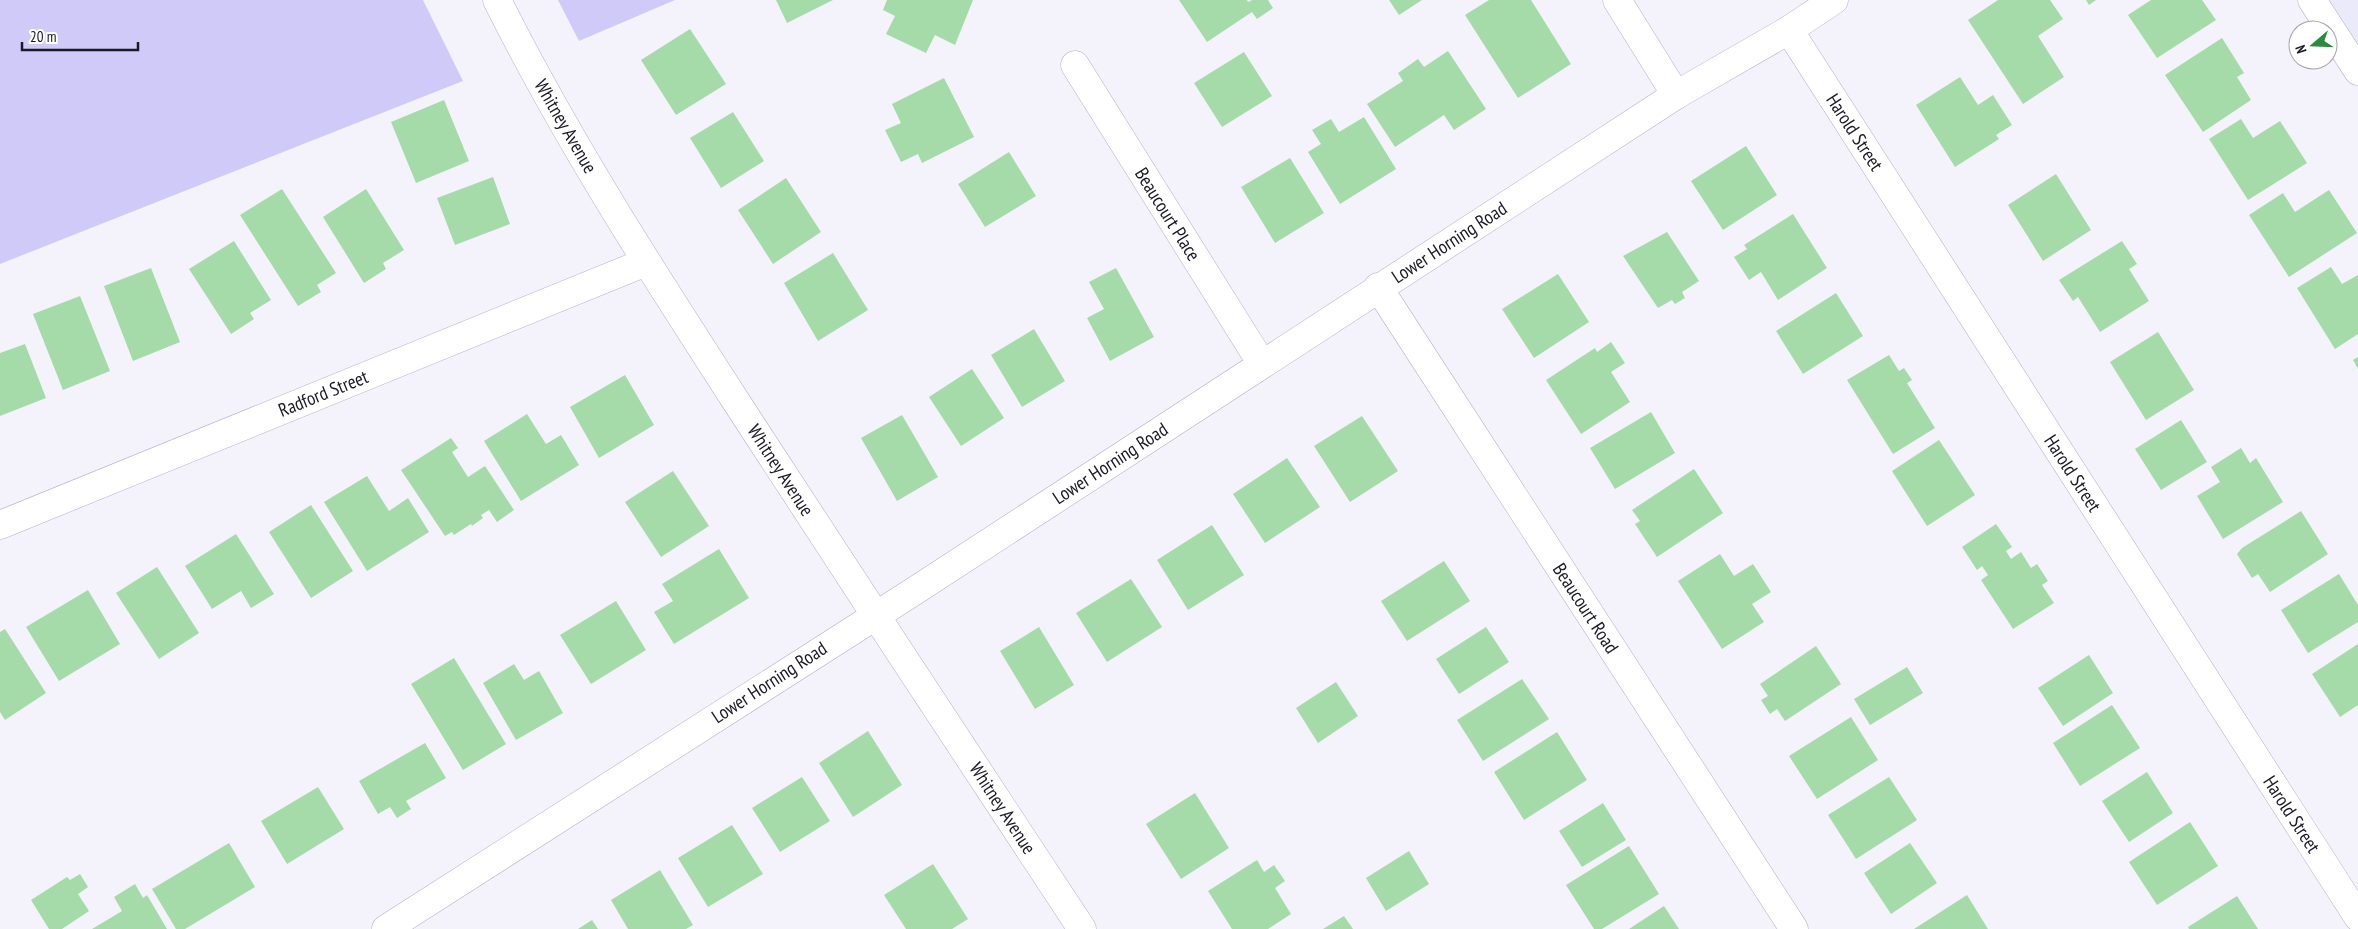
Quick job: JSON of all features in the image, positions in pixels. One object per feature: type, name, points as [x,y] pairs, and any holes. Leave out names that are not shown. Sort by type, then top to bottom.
[{"type":"street","name":"Whitney Avenue","points":[[496,0],[524,54],[646,262],[874,614],[1082,929]]},
{"type":"street","points":[[1618,0],[1676,94]]},
{"type":"street","name":"Lower Horning Road","points":[[386,929],[874,614],[916,590],[1676,94],[1788,30],[1834,0]]},
{"type":"street","points":[[2312,0],[2358,71]]},
{"type":"street","name":"Harold Street","points":[[1788,30],[2358,917]]},
{"type":"street","name":"Beaucourt Place","points":[[1074,65],[1262,364]]},
{"type":"street","name":"Radford Street","points":[[0,525],[646,262]]},
{"type":"street","name":"Beaucourt Road","points":[[1378,287],[1794,929]]},
{"type":"shaded area","points":[[0,0],[423,0],[463,81],[0,264]]},
{"type":"shaded area","points":[[558,0],[675,0],[579,41]]},
{"type":"shaded area","points":[[2317,0],[2358,0],[2358,64],[2338,33],[2338,20],[2330,20]]},
{"type":"building","points":[[776,0],[833,0],[787,23]]},
{"type":"building","points":[[887,0],[973,0],[955,45],[935,35],[926,53],[886,34],[895,16],[883,10]]},
{"type":"building","points":[[1179,0],[1247,0],[1248,2],[1252,0],[1268,0],[1273,8],[1257,19],[1252,12],[1207,42]]},
{"type":"building","points":[[1389,0],[1422,0],[1399,15]]},
{"type":"building","points":[[1489,0],[1531,0],[1571,64],[1518,98],[1465,15]]},
{"type":"building","points":[[1998,0],[2050,0],[2063,19],[2038,36],[2064,77],[2023,104],[1968,20]]},
{"type":"building","points":[[2086,0],[2096,0],[2089,5]]},
{"type":"building","points":[[2151,0],[2202,0],[2216,20],[2157,58],[2128,15]]},
{"type":"building","points":[[690,29],[726,84],[676,115],[641,60]]},
{"type":"building","points":[[2222,38],[2244,73],[2237,77],[2251,100],[2203,132],[2165,75]]},
{"type":"building","points":[[1448,51],[1486,109],[1454,130],[1444,115],[1395,147],[1367,104],[1403,81],[1398,73],[1418,59],[1424,67]]},
{"type":"building","points":[[1244,52],[1272,96],[1222,127],[1194,83]]},
{"type":"building","points":[[1960,77],[1978,105],[1993,95],[2012,125],[1996,135],[1999,139],[1955,167],[1916,105]]},
{"type":"building","points":[[944,78],[974,137],[922,163],[918,154],[901,162],[885,130],[901,123],[892,104]]},
{"type":"building","points":[[444,100],[469,161],[416,183],[391,122]]},
{"type":"building","points":[[733,112],[764,161],[721,188],[690,138]]},
{"type":"building","points":[[1364,117],[1396,169],[1340,204],[1308,152],[1321,144],[1312,130],[1331,119],[1339,132]]},
{"type":"building","points":[[2241,119],[2253,138],[2280,121],[2307,163],[2248,200],[2209,139]]},
{"type":"building","points":[[1746,146],[1777,195],[1723,230],[1691,181]]},
{"type":"building","points":[[1009,152],[1036,196],[985,227],[958,184]]},
{"type":"building","points":[[1290,158],[1324,213],[1275,243],[1241,187]]},
{"type":"building","points":[[2056,174],[2091,230],[2043,261],[2008,205]]},
{"type":"building","points":[[493,177],[510,224],[455,245],[437,198]]},
{"type":"building","points":[[786,178],[821,232],[773,264],[738,210]]},
{"type":"building","points":[[282,189],[336,273],[317,285],[321,292],[298,306],[240,215]]},
{"type":"building","points":[[366,189],[404,250],[383,263],[386,269],[364,283],[323,217]]},
{"type":"building","points":[[2329,190],[2357,233],[2289,277],[2249,215],[2283,193],[2295,212]]},
{"type":"building","points":[[1793,214],[1827,268],[1778,300],[1761,272],[1749,280],[1734,257],[1747,249],[1744,245]]},
{"type":"building","points":[[1667,232],[1699,281],[1682,292],[1685,298],[1675,304],[1672,300],[1658,308],[1623,256]]},
{"type":"building","points":[[234,241],[271,300],[250,313],[254,319],[231,334],[189,269]]},
{"type":"building","points":[[2122,241],[2137,264],[2129,269],[2149,301],[2100,332],[2078,297],[2073,301],[2059,280]]},
{"type":"building","points":[[833,253],[868,310],[818,341],[784,283]]},
{"type":"building","points":[[2331,267],[2342,284],[2358,275],[2358,334],[2335,349],[2297,288]]},
{"type":"building","points":[[151,268],[180,342],[133,361],[104,286]]},
{"type":"building","points":[[1116,268],[1154,337],[1110,361],[1087,318],[1104,309],[1089,282]]},
{"type":"building","points":[[1558,274],[1589,322],[1534,358],[1502,309]]},
{"type":"building","points":[[1836,293],[1863,336],[1803,374],[1776,331]]},
{"type":"building","points":[[80,296],[110,371],[63,390],[33,314]]},
{"type":"building","points":[[1034,329],[1065,381],[1022,407],[991,355]]},
{"type":"building","points":[[2158,332],[2194,390],[2146,420],[2110,362]]},
{"type":"building","points":[[1611,342],[1625,363],[1611,372],[1630,402],[1581,434],[1546,380],[1595,348],[1597,352]]},
{"type":"building","points":[[25,344],[46,398],[0,416],[0,353]]},
{"type":"building","points":[[1889,355],[1899,371],[1904,368],[1912,380],[1907,383],[1935,428],[1893,454],[1847,380]]},
{"type":"building","points":[[2358,357],[2358,369],[2353,360]]},
{"type":"building","points":[[972,369],[1004,418],[961,446],[929,397]]},
{"type":"building","points":[[625,375],[654,425],[599,458],[570,407]]},
{"type":"building","points":[[1651,412],[1675,453],[1615,489],[1590,448]]},
{"type":"building","points":[[527,414],[546,444],[561,435],[579,465],[521,501],[484,441]]},
{"type":"building","points":[[902,415],[938,477],[897,501],[861,438]]},
{"type":"building","points":[[1362,416],[1398,471],[1350,502],[1314,446]]},
{"type":"building","points":[[2181,420],[2207,462],[2161,490],[2135,449]]},
{"type":"building","points":[[451,438],[458,448],[452,452],[468,477],[485,466],[514,510],[497,522],[489,510],[481,515],[483,518],[472,526],[471,524],[454,535],[452,532],[445,536],[401,470]]},
{"type":"building","points":[[1939,440],[1975,495],[1927,526],[1892,471]]},
{"type":"building","points":[[2241,448],[2250,463],[2256,458],[2283,502],[2223,539],[2197,496],[2220,482],[2211,467]]},
{"type":"building","points":[[1287,458],[1320,507],[1265,543],[1233,494]]},
{"type":"building","points":[[1694,469],[1723,513],[1657,557],[1635,524],[1640,521],[1632,510]]},
{"type":"building","points":[[673,471],[709,526],[661,557],[625,502]]},
{"type":"building","points":[[367,476],[389,511],[408,498],[429,532],[367,571],[324,502]]},
{"type":"building","points":[[311,505],[353,571],[311,598],[269,532]]},
{"type":"building","points":[[2301,511],[2328,554],[2270,592],[2258,574],[2252,578],[2237,554],[2242,548]]},
{"type":"building","points":[[1996,524],[2012,547],[2006,551],[2011,559],[2021,552],[2031,568],[2037,564],[2048,581],[2042,585],[2054,603],[2013,629],[1981,580],[1988,575],[1982,566],[1977,570],[1962,547]]},
{"type":"building","points":[[1212,525],[1244,575],[1188,610],[1157,560]]},
{"type":"building","points":[[236,534],[274,594],[251,608],[241,591],[212,609],[185,566]]},
{"type":"building","points":[[719,549],[749,598],[674,644],[654,612],[673,601],[662,584]]},
{"type":"building","points":[[1720,554],[1734,576],[1753,564],[1771,592],[1752,604],[1764,622],[1722,649],[1678,581]]},
{"type":"building","points":[[1444,561],[1470,601],[1407,641],[1381,601]]},
{"type":"building","points":[[157,567],[199,633],[159,659],[116,593]]},
{"type":"building","points":[[2339,574],[2358,605],[2358,622],[2308,653],[2281,610]]},
{"type":"building","points":[[1131,579],[1162,627],[1107,662],[1076,613]]},
{"type":"building","points":[[88,590],[120,644],[59,681],[26,627]]},
{"type":"building","points":[[616,601],[646,650],[591,684],[560,635]]},
{"type":"building","points":[[1039,627],[1074,685],[1035,709],[1000,651]]},
{"type":"building","points":[[1486,627],[1509,662],[1459,694],[1436,659]]},
{"type":"building","points":[[5,629],[46,693],[5,720],[0,712],[0,632]]},
{"type":"building","points":[[2358,644],[2358,705],[2340,717],[2312,674]]},
{"type":"building","points":[[1816,646],[1841,684],[1785,721],[1777,709],[1770,714],[1761,700],[1768,696],[1760,684]]},
{"type":"building","points":[[2089,655],[2113,693],[2063,726],[2038,688]]},
{"type":"building","points":[[454,658],[506,744],[463,770],[411,684]]},
{"type":"building","points":[[514,664],[524,680],[539,671],[563,713],[516,740],[483,683]]},
{"type":"building","points":[[1907,667],[1923,693],[1870,725],[1854,699]]},
{"type":"building","points":[[1522,679],[1549,719],[1483,761],[1457,720]]},
{"type":"building","points":[[1336,682],[1358,716],[1318,743],[1296,708]]},
{"type":"building","points":[[2112,705],[2140,748],[2080,786],[2053,743]]},
{"type":"building","points":[[1851,717],[1878,760],[1817,799],[1789,756]]},
{"type":"building","points":[[868,731],[902,785],[853,817],[819,763]]},
{"type":"building","points":[[1557,732],[1587,780],[1524,820],[1494,772]]},
{"type":"building","points":[[425,743],[446,778],[406,801],[411,809],[397,818],[390,807],[378,814],[359,781]]},
{"type":"building","points":[[2147,772],[2173,813],[2129,842],[2102,801]]},
{"type":"building","points":[[802,777],[830,821],[780,852],[752,808]]},
{"type":"building","points":[[1889,777],[1917,820],[1856,859],[1828,815]]},
{"type":"building","points":[[318,787],[344,829],[287,864],[261,821]]},
{"type":"building","points":[[1195,793],[1229,848],[1181,879],[1146,824]]},
{"type":"building","points":[[1603,803],[1626,840],[1582,867],[1559,831]]},
{"type":"building","points":[[2190,822],[2218,866],[2157,905],[2129,862]]},
{"type":"building","points":[[732,825],[763,874],[708,907],[678,858]]},
{"type":"building","points":[[229,843],[255,887],[185,929],[176,929],[152,889]]},
{"type":"building","points":[[1910,843],[1937,883],[1891,914],[1864,873]]},
{"type":"building","points":[[1629,846],[1659,894],[1602,929],[1594,929],[1566,885]]},
{"type":"building","points":[[1409,851],[1429,884],[1386,911],[1366,878]]},
{"type":"building","points":[[1257,860],[1264,872],[1274,865],[1285,881],[1275,888],[1291,914],[1268,929],[1232,929],[1208,891]]},
{"type":"building","points":[[933,864],[968,919],[952,929],[906,929],[884,895]]},
{"type":"building","points":[[660,870],[693,925],[686,929],[628,929],[611,900]]},
{"type":"building","points":[[80,874],[88,887],[78,894],[89,911],[62,929],[49,929],[31,900],[67,877],[70,880]]},
{"type":"building","points":[[135,884],[143,898],[147,895],[167,929],[92,929],[122,911],[114,897]]},
{"type":"building","points":[[1967,895],[1988,929],[1914,929]]},
{"type":"building","points":[[2237,896],[2258,929],[2189,929],[2188,927]]},
{"type":"building","points":[[1664,906],[1679,929],[1629,929]]},
{"type":"building","points":[[1344,916],[1353,929],[1323,929]]},
{"type":"building","points":[[592,920],[598,929],[578,929]]}]
